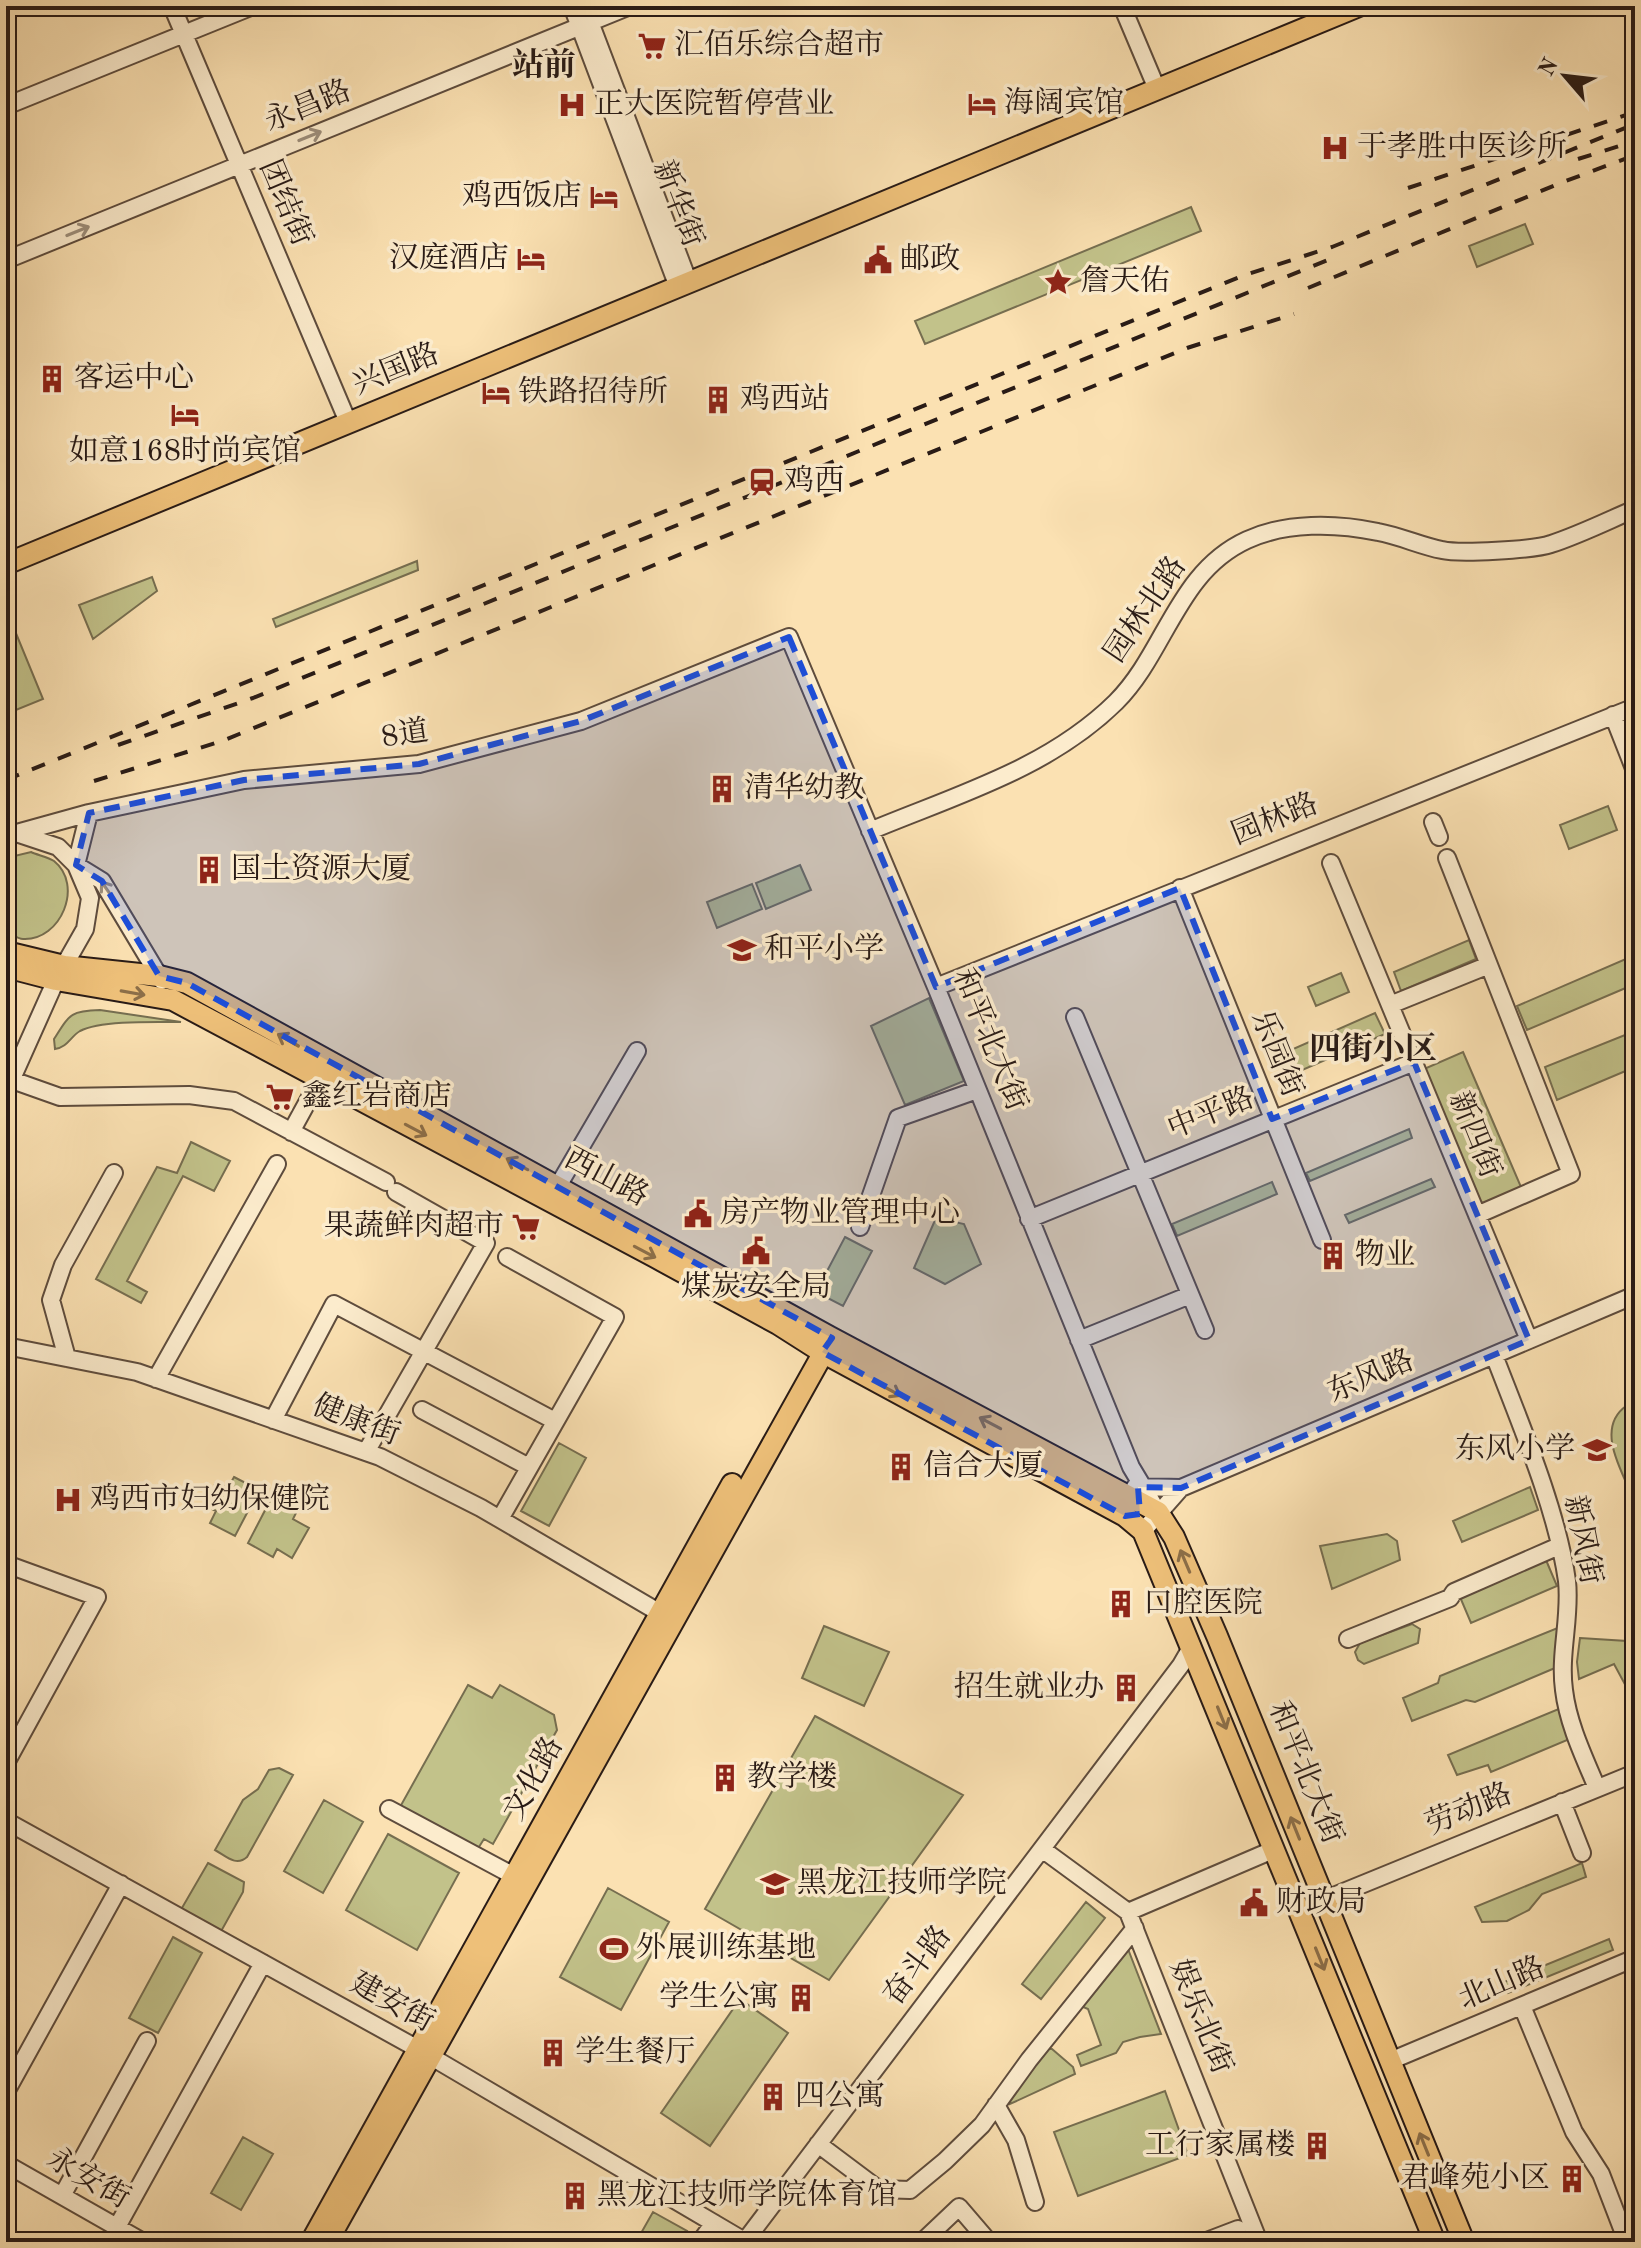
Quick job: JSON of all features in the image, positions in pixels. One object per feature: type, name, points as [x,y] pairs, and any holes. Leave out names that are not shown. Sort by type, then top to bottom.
[{"type":"main road","points":[[1157,89],[1359,6]]},
{"type":"main road","name":"兴国路","points":[[6,564],[1157,89]]},
{"type":"main road","name":"西山路","points":[[6,952],[60,973],[173,1000],[655,1257],[1108,1486],[1140,1507]]},
{"type":"main road","name":"西山路","points":[[6,967],[60,973],[159,976],[187,983],[558,1186],[824,1343],[1140,1507]]},
{"type":"main road","name":"文化路","points":[[327,2242],[514,1876],[824,1343]]},
{"type":"main road","name":"和平北大街","points":[[1140,1507],[1192,1646],[1435,2242]]},
{"type":"main road","name":"和平北大街","points":[[1140,1507],[1174,1537],[1464,2242]]},
{"type":"main road","name":"文化路","points":[[311,2242],[424,2053],[659,1625]]},
{"type":"street","name":"团结街","points":[[172,6],[348,422]]},
{"type":"street","points":[[6,106],[253,6]]},
{"type":"street","name":"新华街","points":[[572,6],[585,18],[684,285]]},
{"type":"street","name":"永昌路","points":[[6,260],[585,18],[630,6]]},
{"type":"street","points":[[1128,8],[1157,89]]},
{"type":"street","name":"园林北路","points":[[870,831],[1026,767],[1050,755],[1089,728],[1118,700],[1143,669],[1183,596],[1205,569],[1246,540],[1285,527],[1334,526],[1377,531],[1443,551],[1474,551],[1548,545],[1635,509]]},
{"type":"street","name":"和平北大街","points":[[789,637],[936,987],[1131,1467],[1140,1507]]},
{"type":"street","name":"8道","points":[[10,835],[89,813],[244,780],[419,764],[581,721],[789,637]]},
{"type":"street","name":"园林路","points":[[936,987],[1635,707]]},
{"type":"street","points":[[1613,715],[1635,771]]},
{"type":"street","points":[[89,813],[76,865],[90,898],[85,929],[60,973],[9,1086],[60,1097],[189,1095],[234,1101],[486,1243],[366,1452]]},
{"type":"street","points":[[10,835],[58,847],[76,865],[102,881],[173,1000]]},
{"type":"street","points":[[1447,858],[1571,1174],[1477,1215]]},
{"type":"street","name":"新四街","points":[[1331,863],[1529,1340]]},
{"type":"street","name":"乐园街","points":[[1180,888],[1322,1240]]},
{"type":"street","points":[[1390,1005],[1489,965]]},
{"type":"street","points":[[1075,1017],[1205,1330]]},
{"type":"street","points":[[558,1186],[637,1051]]},
{"type":"street","name":"中平路","points":[[1029,1219],[1414,1062]]},
{"type":"street","points":[[291,1132],[320,1079]]},
{"type":"street","points":[[860,1227],[898,1118],[977,1090]]},
{"type":"street","points":[[156,1379],[277,1164]]},
{"type":"street","points":[[67,1358],[51,1300],[63,1265],[114,1173]]},
{"type":"street","points":[[500,1519],[615,1317],[507,1257]]},
{"type":"street","points":[[1079,1340],[1190,1295]]},
{"type":"street","name":"东风路","points":[[1140,1507],[1635,1295]]},
{"type":"street","points":[[273,1420],[334,1304],[555,1421]]},
{"type":"street","name":"健康街","points":[[6,1346],[137,1372],[366,1452],[500,1519],[659,1625]]},
{"type":"street","name":"新风街","points":[[1494,1355],[1548,1502],[1559,1546],[1567,1583],[1564,1690],[1575,1733],[1597,1788]]},
{"type":"street","points":[[422,1410],[529,1467]]},
{"type":"street","points":[[1140,1507],[1181,1488]]},
{"type":"street","points":[[1348,1639],[1450,1598],[1454,1592],[1559,1546]]},
{"type":"street","points":[[6,1564],[97,1597],[6,1763]]},
{"type":"street","name":"奋斗路","points":[[746,2242],[1181,1665],[1192,1646]]},
{"type":"street","name":"劳动路","points":[[1324,1900],[1635,1773]]},
{"type":"street","points":[[1562,1802],[1582,1853]]},
{"type":"street","points":[[389,1809],[514,1876]]},
{"type":"street","name":"建安街","points":[[6,1821],[424,2053],[746,2242]]},
{"type":"street","points":[[1042,1849],[1128,1912],[1275,1849]]},
{"type":"street","points":[[6,2092],[121,1884]]},
{"type":"street","name":"娱乐北街","points":[[1128,1912],[1259,2242]]},
{"type":"street","points":[[818,2144],[878,2189],[910,2190],[982,2125],[1029,2060],[1135,1928]]},
{"type":"street","name":"北山路","points":[[1390,2061],[1635,1958]]},
{"type":"street","points":[[117,2227],[263,1963]]},
{"type":"street","points":[[1522,2006],[1574,2132],[1601,2174],[1627,2239]]},
{"type":"street","points":[[62,2196],[147,2041]]},
{"type":"street","points":[[996,2105],[1016,2140],[1035,2202]]},
{"type":"street","name":"永安街","points":[[6,2164],[143,2242]]},
{"type":"street","points":[[922,2242],[959,2207],[989,2242]]},
{"type":"street","points":[[700,2242],[714,2223]]},
{"type":"street","points":[[1204,2242],[1238,2229]]},
{"type":"highlighted area","points":[[789,637],[936,987],[1180,888],[1272,1119],[1414,1062],[1529,1340],[1181,1488],[1138,1487],[1140,1514],[1125,1516],[822,1352],[832,1338],[187,983],[159,976],[102,881],[76,865],[89,813],[244,780],[419,764],[581,721]]},
{"type":"green space","points":[[1191,207],[1201,231],[925,344],[915,321]]},
{"type":"green space","points":[[1525,224],[1533,244],[1477,267],[1469,246]]},
{"type":"green space","points":[[417,561],[418,570],[276,627],[273,619]]},
{"type":"green space","points":[[152,577],[157,591],[93,639],[79,605]]},
{"type":"green space","points":[[6,609],[43,699],[6,714]]},
{"type":"green space","points":[[1608,806],[1617,830],[1569,849],[1560,825]]},
{"type":"green space","points":[[31,852],[54,861],[63,871],[67,897],[64,910],[48,931],[23,939],[6,932],[6,858]]},
{"type":"green space","points":[[800,865],[811,890],[766,909],[756,883]]},
{"type":"green space","points":[[752,884],[762,909],[717,928],[707,902]]},
{"type":"green space","points":[[1469,940],[1476,959],[1401,991],[1394,972]]},
{"type":"green space","points":[[1635,955],[1635,984],[1527,1030],[1517,1006]]},
{"type":"green space","points":[[1341,973],[1349,992],[1316,1006],[1308,987]]},
{"type":"green space","points":[[929,998],[964,1081],[905,1105],[871,1026]]},
{"type":"green space","points":[[100,1010],[181,1022],[129,1022],[89,1027],[55,1049],[54,1039],[72,1016],[82,1011]]},
{"type":"green space","points":[[1375,1013],[1385,1034],[1284,1078],[1275,1057]]},
{"type":"green space","points":[[1635,1031],[1635,1067],[1557,1100],[1545,1067]]},
{"type":"green space","points":[[1463,1052],[1521,1187],[1482,1205],[1424,1069]]},
{"type":"green space","points":[[1409,1129],[1412,1138],[1310,1181],[1306,1173]]},
{"type":"green space","points":[[191,1142],[230,1161],[214,1191],[183,1176],[127,1281],[147,1292],[141,1303],[96,1279],[157,1167],[177,1173]]},
{"type":"green space","points":[[1431,1179],[1435,1187],[1349,1223],[1345,1215]]},
{"type":"green space","points":[[1272,1182],[1277,1194],[1177,1236],[1172,1224]]},
{"type":"green space","points":[[936,1218],[964,1224],[981,1264],[945,1284],[914,1268]]},
{"type":"green space","points":[[845,1237],[872,1251],[843,1306],[816,1292]]},
{"type":"green space","points":[[1626,1406],[1635,1406],[1635,1502],[1618,1465],[1612,1439],[1612,1427]]},
{"type":"green space","points":[[559,1443],[586,1458],[549,1526],[521,1511]]},
{"type":"green space","points":[[234,1477],[259,1490],[235,1536],[210,1523],[216,1511],[204,1505],[216,1482],[228,1488]]},
{"type":"green space","points":[[1530,1487],[1538,1510],[1462,1542],[1453,1521]]},
{"type":"green space","points":[[272,1497],[297,1511],[293,1519],[309,1528],[292,1558],[277,1549],[273,1557],[248,1543]]},
{"type":"green space","points":[[1387,1534],[1397,1541],[1400,1560],[1332,1589],[1320,1546]]},
{"type":"green space","points":[[1546,1560],[1557,1586],[1471,1623],[1460,1597]]},
{"type":"green space","points":[[1412,1624],[1420,1629],[1418,1643],[1364,1664],[1358,1660],[1355,1652],[1360,1643]]},
{"type":"green space","points":[[824,1626],[889,1652],[864,1706],[802,1678]]},
{"type":"green space","points":[[1560,1627],[1555,1668],[1475,1702],[1466,1700],[1412,1721],[1403,1698],[1438,1683],[1440,1676]]},
{"type":"green space","points":[[1580,1638],[1627,1641],[1635,1661],[1635,1687],[1628,1690],[1614,1664],[1579,1679],[1577,1662]]},
{"type":"green space","points":[[468,1685],[492,1698],[500,1685],[554,1715],[557,1730],[493,1844],[484,1839],[477,1850],[400,1807]]},
{"type":"green space","points":[[1561,1708],[1572,1738],[1491,1772],[1488,1765],[1457,1775],[1448,1755]]},
{"type":"green space","points":[[815,1716],[963,1795],[829,1980],[705,1909]]},
{"type":"green space","points":[[279,1768],[293,1775],[247,1857],[235,1861],[215,1850],[243,1800],[258,1789],[269,1770]]},
{"type":"green space","points":[[324,1800],[363,1822],[323,1893],[284,1871]]},
{"type":"green space","points":[[388,1834],[459,1873],[417,1950],[346,1910]]},
{"type":"green space","points":[[208,1863],[244,1882],[243,1892],[219,1935],[179,1913]]},
{"type":"green space","points":[[1582,1863],[1586,1877],[1542,1894],[1529,1910],[1507,1921],[1482,1922],[1475,1907]]},
{"type":"green space","name":"外展训练基地","points":[[608,1888],[669,1922],[621,2010],[560,1977]]},
{"type":"green space","points":[[1086,1902],[1105,1918],[1041,1999],[1022,1984]]},
{"type":"green space","points":[[173,1937],[202,1953],[158,2033],[129,2018]]},
{"type":"green space","points":[[1609,1939],[1613,1950],[1508,1993],[1502,1983]]},
{"type":"green space","points":[[1128,1949],[1161,2034],[1123,2042],[1116,2053],[1081,2066],[1077,2055],[1101,2045],[1088,2009],[1081,2006]]},
{"type":"green space","points":[[740,1999],[788,2033],[710,2146],[661,2113]]},
{"type":"green space","points":[[1046,2049],[1052,2049],[1073,2067],[1075,2074],[1010,2104],[1011,2091]]},
{"type":"green space","points":[[1165,2091],[1188,2155],[1078,2196],[1054,2132]]},
{"type":"green space","points":[[243,2137],[273,2154],[241,2210],[211,2193]]},
{"type":"green space","points":[[653,2212],[687,2231],[681,2242],[636,2242]]},
{"type":"railway","points":[[1408,188],[1635,112]]},
{"type":"railway","points":[[6,780],[1242,276],[1332,247],[1635,124]]},
{"type":"railway","points":[[1578,159],[1635,141]]},
{"type":"railway","points":[[1308,288],[1635,155]]},
{"type":"railway","points":[[118,745],[253,698],[1335,257]]},
{"type":"railway","points":[[94,781],[222,741],[1187,348],[1294,314]]},
{"type":"place","name":"汇佰乐综合超市","points":[[652,46]]},
{"type":"place","name":"海阔宾馆","points":[[982,104]]},
{"type":"place","name":"正大医院暂停营业","points":[[572,105]]},
{"type":"place","name":"于孝胜中医诊所","points":[[1335,148]]},
{"type":"place","name":"鸡西饭店","points":[[604,197]]},
{"type":"place","name":"汉庭酒店","points":[[531,259]]},
{"type":"place","name":"邮政","points":[[878,260]]},
{"type":"place","name":"詹天佑","points":[[1058,282]]},
{"type":"place","name":"客运中心","points":[[52,379]]},
{"type":"place","name":"铁路招待所","points":[[496,393]]},
{"type":"place","name":"鸡西站","points":[[718,400]]},
{"type":"place","name":"如意168时尚宾馆","points":[[185,415]]},
{"type":"place","name":"鸡西","points":[[762,482]]},
{"type":"place","name":"清华幼教","points":[[722,789]]},
{"type":"place","name":"国土资源大厦","points":[[209,870]]},
{"type":"place","name":"和平小学","points":[[742,950]]},
{"type":"place","name":"鑫红岩商店","points":[[280,1097]]},
{"type":"place","name":"房产物业管理中心","points":[[698,1214]]},
{"type":"place","name":"果蔬鲜肉超市","points":[[526,1227]]},
{"type":"place","name":"煤炭安全局","points":[[756,1251]]},
{"type":"place","name":"物业","points":[[1333,1256]]},
{"type":"place","name":"东风小学","points":[[1597,1450]]},
{"type":"place","name":"信合大厦","points":[[901,1467]]},
{"type":"place","name":"鸡西市妇幼保健院","points":[[68,1500]]},
{"type":"place","name":"口腔医院","points":[[1121,1604]]},
{"type":"place","name":"招生就业办","points":[[1126,1688]]},
{"type":"place","name":"教学楼","points":[[725,1778]]},
{"type":"place","name":"黑龙江技师学院","points":[[775,1884]]},
{"type":"place","name":"财政局","points":[[1254,1903]]},
{"type":"place","name":"外展训练基地","points":[[614,1949]]},
{"type":"place","name":"学生公寓","points":[[801,1998]]},
{"type":"place","name":"学生餐厅","points":[[553,2053]]},
{"type":"place","name":"四公寓","points":[[773,2097]]},
{"type":"place","name":"工行家属楼","points":[[1317,2146]]},
{"type":"place","name":"君峰苑小区","points":[[1572,2179]]},
{"type":"place","name":"黑龙江技师学院体育馆","points":[[575,2196]]},
{"type":"district","name":"站前","points":[[544,67]]},
{"type":"district","name":"四街小区","points":[[1373,1051]]}]
